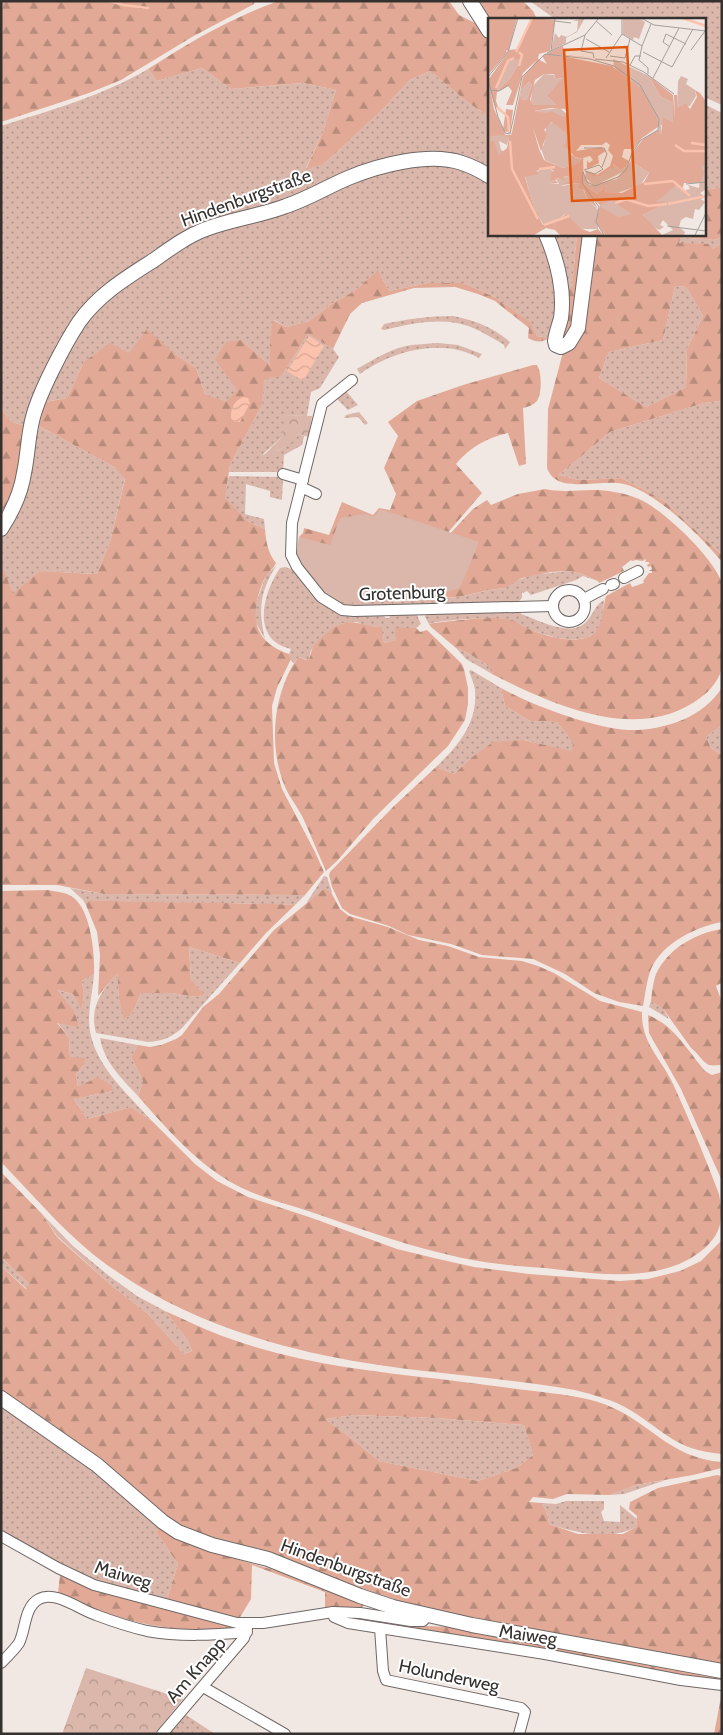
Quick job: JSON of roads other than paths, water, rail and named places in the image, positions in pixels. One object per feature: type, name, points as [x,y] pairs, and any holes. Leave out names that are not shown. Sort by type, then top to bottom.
[{"type":"main road","points":[[470,1],[488,28]]},
{"type":"main road","name":"Hindenburgstraße","points":[[1,528],[14,507],[20,489],[25,472],[33,419],[46,384],[79,323],[96,302],[114,286],[174,246],[204,230],[284,207],[369,170],[410,161],[441,159],[462,163],[488,176]]},
{"type":"main road","points":[[546,235],[556,262],[561,289],[561,318],[555,341],[562,347],[569,343],[578,328],[590,235]]},
{"type":"main road","name":"Hindenburgstraße","points":[[1,1398],[97,1464],[163,1522],[178,1532],[212,1546],[268,1560],[368,1599],[427,1616],[722,1671]]},
{"type":"street","name":"Grotenburg","points":[[352,380],[322,404],[292,523],[289,560],[321,598],[334,609],[355,613],[486,605],[553,606]]},
{"type":"street","points":[[283,474],[316,494]]},
{"type":"street","points":[[584,599],[617,582],[624,566]]},
{"type":"street","points":[[568,590],[577,592],[584,599],[585,610],[579,618],[569,622],[554,611],[555,597],[568,590]]},
{"type":"street","name":"Maiweg","points":[[1,1536],[58,1568],[94,1585],[247,1628],[333,1612],[360,1613],[411,1622],[423,1621],[427,1616]]},
{"type":"street","points":[[1,1663],[18,1644],[30,1605],[39,1598],[48,1596],[56,1597],[89,1613],[147,1631],[192,1635],[247,1628]]},
{"type":"street","name":"Maiweg","points":[[333,1612],[334,1617],[340,1620],[380,1628],[544,1654],[681,1680],[722,1685]]},
{"type":"street","name":"Am Knapp","points":[[162,1734],[244,1638],[247,1628]]},
{"type":"street","name":"Holunderweg","points":[[380,1628],[383,1671],[386,1680],[521,1708],[525,1712],[519,1734]]},
{"type":"street","points":[[202,1687],[285,1734]]},
{"type":"water","points":[[309,336],[324,346],[303,381],[287,371]]},
{"type":"water","points":[[243,397],[248,398],[250,403],[240,422],[234,422],[231,419],[232,409],[235,403]]},
{"type":"waterway","points":[[43,1],[52,1]]},
{"type":"waterway","points":[[110,1],[123,5],[148,8]]}]
